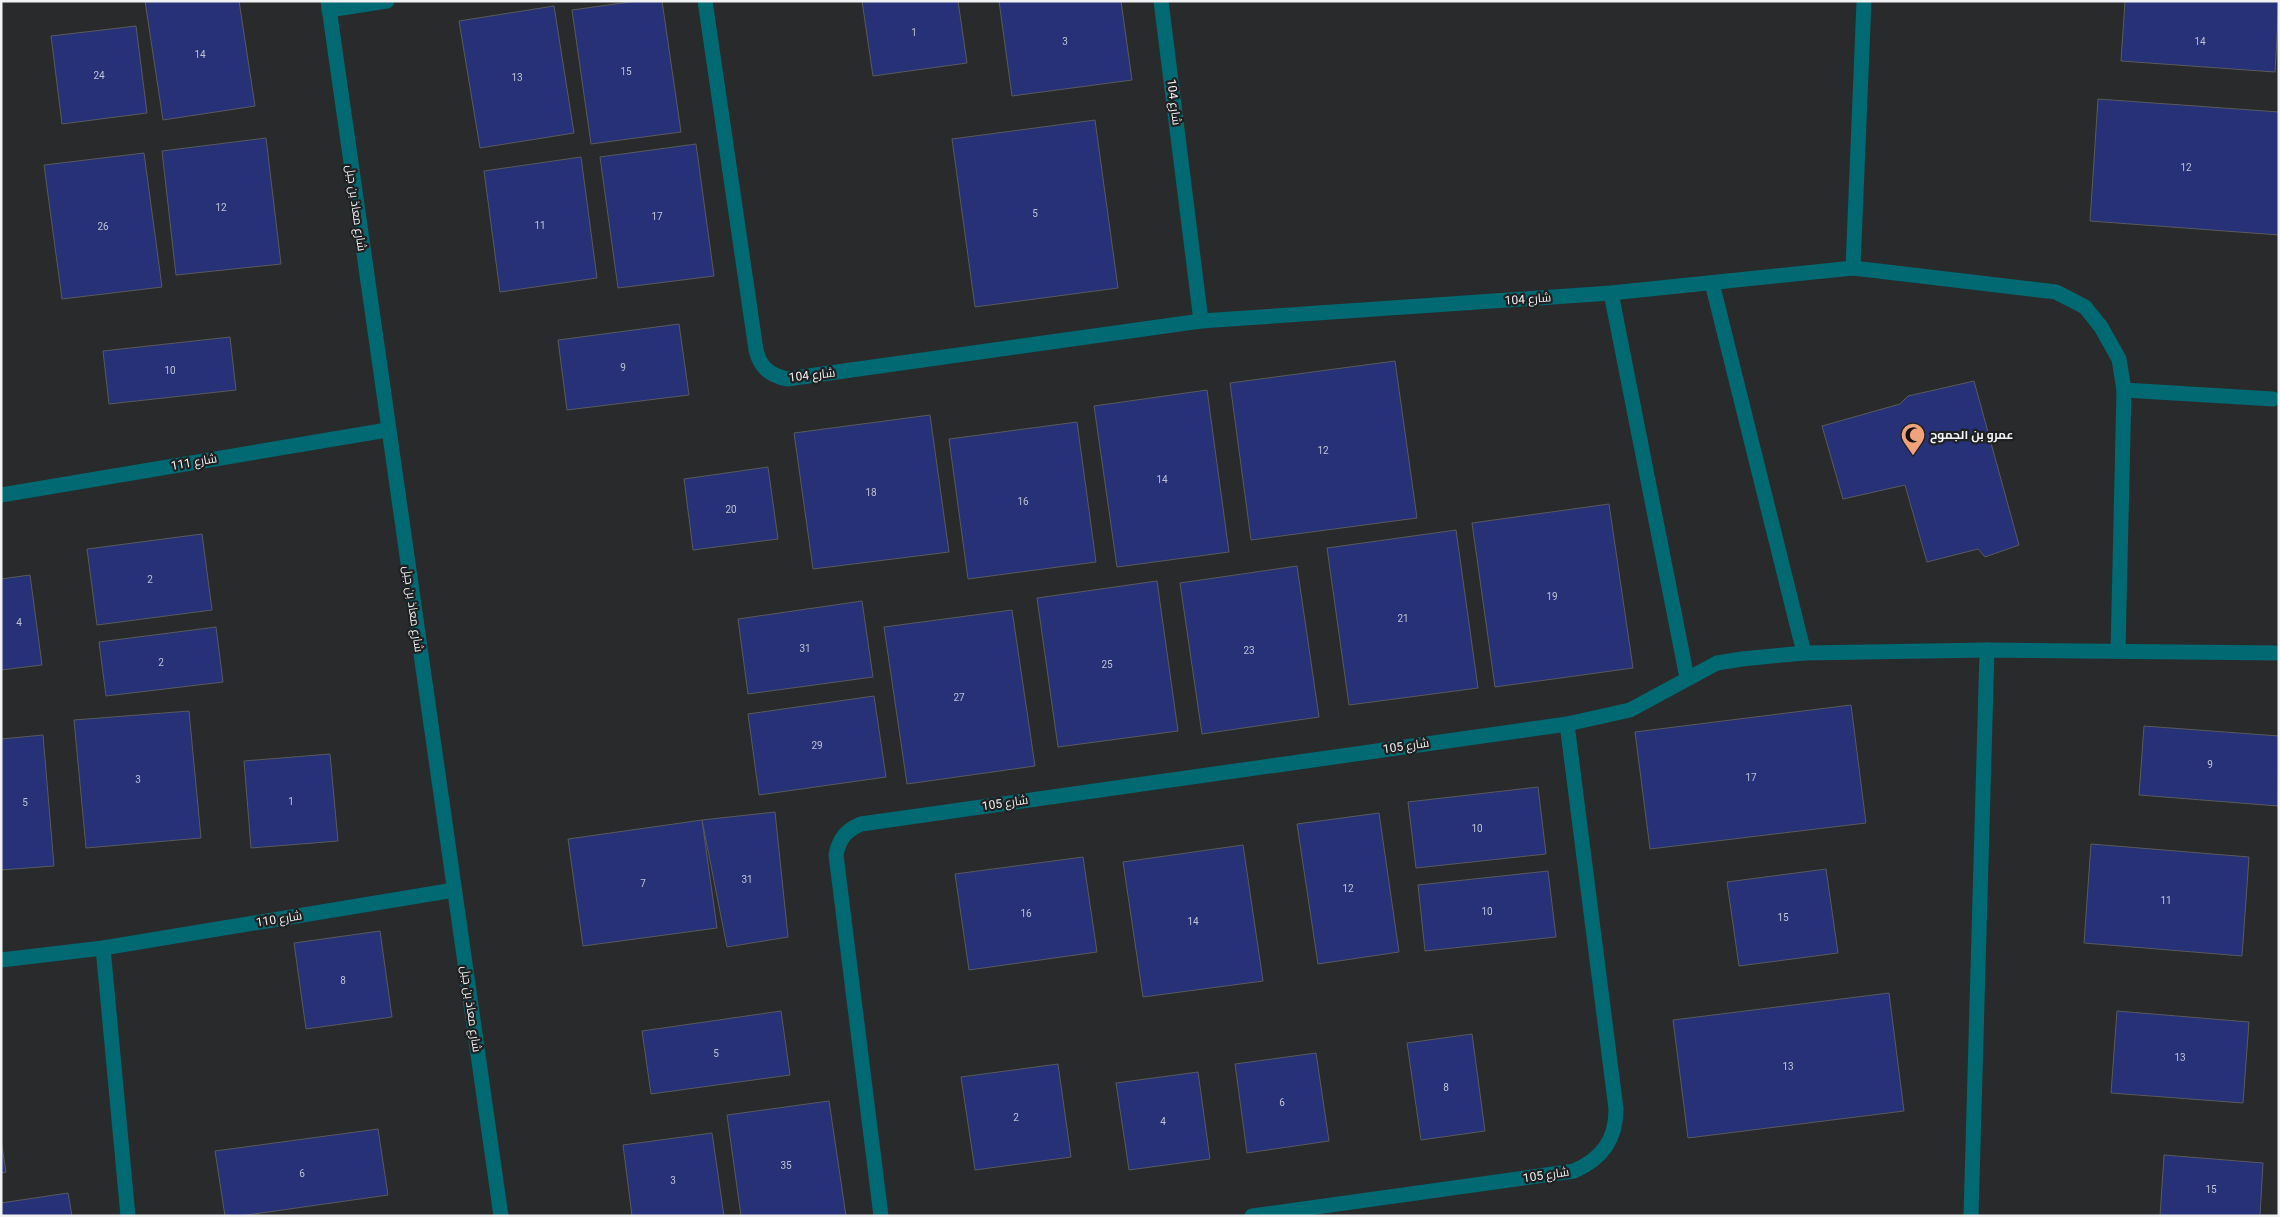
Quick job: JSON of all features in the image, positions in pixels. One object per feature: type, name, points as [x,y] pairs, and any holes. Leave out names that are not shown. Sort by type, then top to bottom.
[{"type":"street","points":[[328,6],[387,1]]},
{"type":"street","name":"شارع 104","points":[[704,1],[756,350],[763,367],[774,376],[787,379],[1201,321],[1611,293],[1853,268],[2056,292],[2085,307],[2101,327],[2119,359],[2124,390],[2118,651]]},
{"type":"street","name":"شارع 104","points":[[1161,1],[1201,321]]},
{"type":"street","points":[[1853,268],[1864,1]]},
{"type":"street","name":"شارع معاذ بن جبل","points":[[328,6],[387,430],[501,1216]]},
{"type":"street","points":[[1712,283],[1804,653]]},
{"type":"street","points":[[1611,293],[1687,678]]},
{"type":"street","points":[[2124,390],[2273,400]]},
{"type":"street","name":"شارع 111","points":[[1,495],[387,430]]},
{"type":"street","points":[[1971,1216],[1986,650]]},
{"type":"street","points":[[1567,724],[1630,710],[1718,663],[1804,653],[1986,650],[2279,653]]},
{"type":"street","name":"شارع 105","points":[[881,1216],[836,854],[838,844],[851,828],[861,824],[1567,724],[1616,1109],[1613,1136],[1604,1152],[1591,1164],[1574,1171],[1252,1216]]},
{"type":"street","name":"شارع 110","points":[[1,960],[103,948],[454,890]]},
{"type":"street","points":[[103,948],[128,1216]]},
{"type":"building","points":[[145,1],[239,1],[255,106],[163,120]]},
{"type":"building","points":[[637,1],[662,1],[681,132],[591,144],[572,10]]},
{"type":"building","points":[[862,1],[958,1],[967,63],[873,76]]},
{"type":"building","points":[[999,1],[1121,1],[1132,80],[1012,96]]},
{"type":"building","points":[[2125,1],[2279,1],[2275,72],[2121,61]]},
{"type":"building","points":[[554,6],[574,133],[480,148],[459,21]]},
{"type":"building","points":[[136,26],[147,113],[62,124],[51,36]]},
{"type":"building","points":[[2098,99],[2279,112],[2279,235],[2090,221]]},
{"type":"building","points":[[1095,120],[1118,288],[975,307],[952,139]]},
{"type":"building","points":[[266,138],[281,264],[176,275],[162,151]]},
{"type":"building","points":[[696,144],[714,276],[618,288],[600,157]]},
{"type":"building","points":[[144,153],[162,287],[62,299],[44,165]]},
{"type":"building","points":[[581,157],[597,278],[500,292],[484,171]]},
{"type":"building","points":[[679,324],[689,395],[567,410],[558,340]]},
{"type":"building","points":[[230,337],[236,390],[109,404],[103,351]]},
{"type":"building","points":[[1395,361],[1417,518],[1251,540],[1230,383]]},
{"type":"building","name":"عمرو بن الجموح","points":[[1974,381],[2019,545],[1985,557],[1978,549],[1927,562],[1905,485],[1843,499],[1822,426],[1900,404],[1908,396]]},
{"type":"building","points":[[1207,390],[1229,552],[1117,567],[1094,406]]},
{"type":"building","points":[[930,415],[949,552],[813,569],[794,433]]},
{"type":"building","points":[[1077,422],[1096,562],[968,579],[949,439]]},
{"type":"building","points":[[768,467],[778,539],[693,550],[684,479]]},
{"type":"building","points":[[1609,504],[1633,668],[1495,687],[1472,523]]},
{"type":"building","points":[[1456,530],[1478,688],[1349,705],[1327,548]]},
{"type":"building","points":[[202,534],[212,610],[97,625],[87,549]]},
{"type":"building","points":[[1297,566],[1319,717],[1202,734],[1180,583]]},
{"type":"building","points":[[30,575],[42,665],[1,670],[1,579]]},
{"type":"building","points":[[1157,581],[1178,731],[1058,747],[1037,598]]},
{"type":"building","points":[[862,601],[873,677],[748,694],[738,619]]},
{"type":"building","points":[[1012,610],[1035,766],[907,784],[884,627]]},
{"type":"building","points":[[216,627],[223,682],[106,696],[99,642]]},
{"type":"building","points":[[874,696],[886,777],[759,795],[748,714]]},
{"type":"building","points":[[1851,705],[1866,823],[1650,849],[1635,732]]},
{"type":"building","points":[[189,711],[201,838],[86,848],[74,720]]},
{"type":"building","points":[[2144,726],[2279,736],[2278,806],[2139,795]]},
{"type":"building","points":[[43,735],[54,866],[1,870],[1,739]]},
{"type":"building","points":[[330,754],[338,841],[251,848],[244,761]]},
{"type":"building","points":[[1538,787],[1546,854],[1416,868],[1408,802]]},
{"type":"building","points":[[775,812],[788,937],[727,947],[702,820]]},
{"type":"building","points":[[1379,813],[1399,952],[1318,964],[1297,824]]},
{"type":"building","points":[[702,820],[717,928],[583,946],[568,839]]},
{"type":"building","points":[[2091,844],[2249,857],[2242,956],[2084,943]]},
{"type":"building","points":[[1243,845],[1263,981],[1143,997],[1123,862]]},
{"type":"building","points":[[1083,857],[1097,952],[969,970],[955,874]]},
{"type":"building","points":[[1826,869],[1838,953],[1739,966],[1727,882]]},
{"type":"building","points":[[1548,871],[1556,937],[1425,951],[1418,885]]},
{"type":"building","points":[[380,931],[392,1017],[306,1029],[294,943]]},
{"type":"building","points":[[1889,993],[1904,1111],[1688,1138],[1673,1020]]},
{"type":"building","points":[[781,1011],[790,1075],[651,1094],[642,1031]]},
{"type":"building","points":[[2117,1011],[2249,1022],[2243,1103],[2111,1093]]},
{"type":"building","points":[[1472,1034],[1485,1131],[1421,1140],[1407,1043]]},
{"type":"building","points":[[1316,1053],[1329,1141],[1247,1153],[1235,1064]]},
{"type":"building","points":[[1058,1064],[1071,1157],[975,1170],[961,1077]]},
{"type":"building","points":[[1198,1072],[1210,1159],[1129,1170],[1116,1083]]},
{"type":"building","points":[[829,1101],[846,1216],[741,1216],[727,1115]]},
{"type":"building","points":[[378,1129],[388,1195],[240,1216],[225,1216],[215,1151]]},
{"type":"building","points":[[712,1133],[724,1216],[632,1216],[623,1145]]},
{"type":"building","points":[[1,1140],[6,1172],[1,1173]]},
{"type":"building","points":[[2164,1155],[2263,1163],[2260,1216],[2160,1216]]},
{"type":"building","points":[[68,1193],[72,1216],[1,1216],[1,1203]]},
{"type":"place","name":"عمرو بن الجموح","points":[[1913,456]]}]
